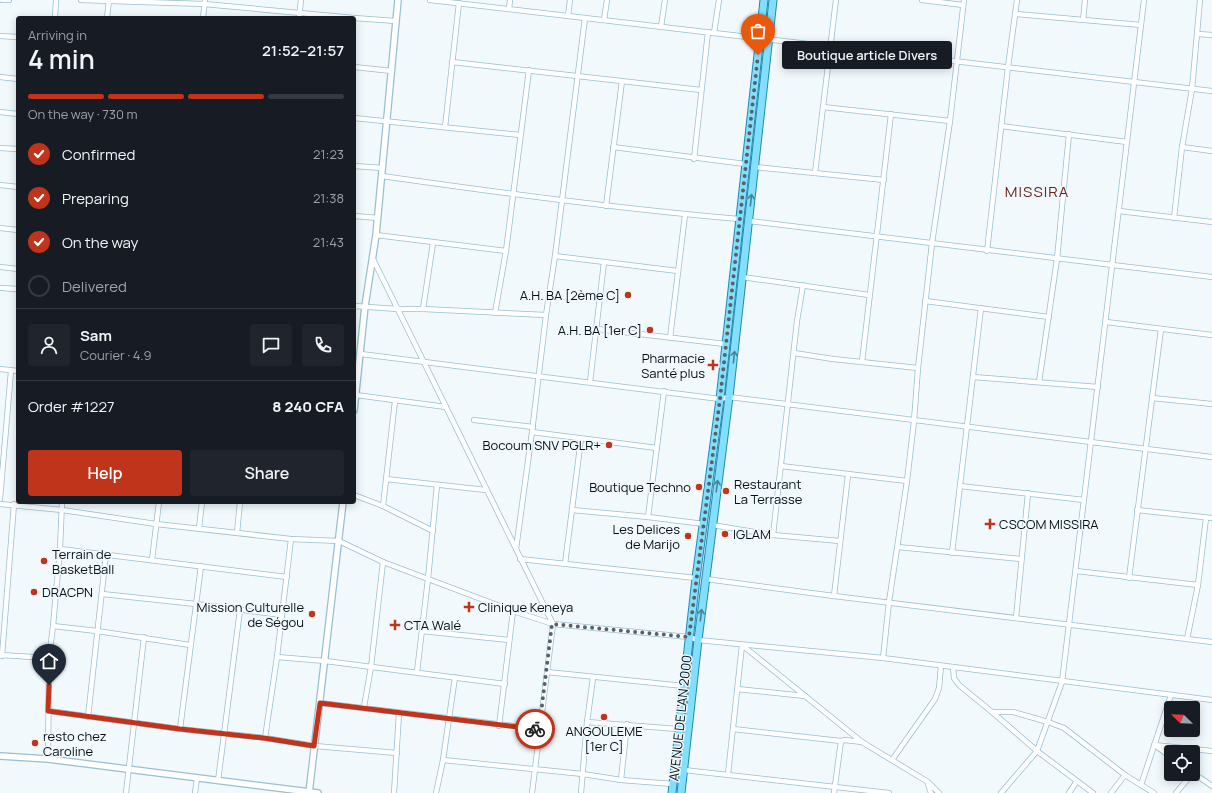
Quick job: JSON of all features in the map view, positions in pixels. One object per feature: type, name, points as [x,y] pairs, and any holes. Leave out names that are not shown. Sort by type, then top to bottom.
[{"type":"main road","name":"AVENUE DE L'AN 2000","points":[[672,793],[696,578],[720,399],[764,0]]},
{"type":"main road","name":"AVENUE DE L'AN 2000","points":[[681,793],[698,640],[729,397],[773,0]]},
{"type":"street","points":[[2,0],[9,0]]},
{"type":"street","points":[[55,16],[56,0]]},
{"type":"street","points":[[81,0],[205,2],[300,16],[301,0]]},
{"type":"street","points":[[398,0],[378,218],[365,306],[356,395],[446,407]]},
{"type":"street","points":[[430,0],[459,3],[468,2],[509,9],[1212,91]]},
{"type":"street","points":[[509,9],[510,0]]},
{"type":"street","points":[[568,16],[570,0]]},
{"type":"street","points":[[604,20],[607,0]]},
{"type":"street","points":[[661,26],[664,0]]},
{"type":"street","points":[[714,33],[719,0]]},
{"type":"street","points":[[815,173],[836,0]]},
{"type":"street","points":[[883,658],[889,602],[907,481],[932,243],[950,121],[964,2],[922,0]]},
{"type":"street","points":[[987,251],[1000,126],[1017,0]]},
{"type":"street","points":[[1083,20],[1085,0]]},
{"type":"street","points":[[1001,793],[1038,751],[1062,682],[1144,0]]},
{"type":"street","points":[[1174,218],[1182,147],[1192,89],[1200,0]]},
{"type":"street","points":[[107,16],[109,1]]},
{"type":"street","points":[[203,16],[205,2]]},
{"type":"street","points":[[445,128],[459,3]]},
{"type":"street","points":[[1015,14],[1141,25]]},
{"type":"street","points":[[356,18],[396,21]]},
{"type":"street","points":[[516,549],[533,430],[546,315],[555,256],[585,18]]},
{"type":"street","points":[[694,158],[708,32]]},
{"type":"street","points":[[1198,34],[1212,35]]},
{"type":"street","points":[[0,36],[16,37]]},
{"type":"street","points":[[452,62],[701,90]]},
{"type":"street","points":[[356,67],[392,71]]},
{"type":"street","points":[[495,313],[506,251],[529,70]]},
{"type":"street","points":[[0,77],[16,79]]},
{"type":"street","points":[[606,206],[622,81]]},
{"type":"street","points":[[823,107],[950,121]]},
{"type":"street","points":[[0,112],[16,114]]},
{"type":"street","points":[[862,362],[891,114]]},
{"type":"street","points":[[356,118],[520,135]]},
{"type":"street","points":[[1000,126],[1127,142]]},
{"type":"street","points":[[1039,382],[1057,259],[1069,134]]},
{"type":"street","points":[[613,147],[746,164]]},
{"type":"street","points":[[1182,147],[1212,151]]},
{"type":"street","points":[[0,148],[16,149]]},
{"type":"street","points":[[356,166],[383,168]]},
{"type":"street","points":[[755,167],[884,180]]},
{"type":"street","points":[[382,176],[606,206],[685,215],[739,219]]},
{"type":"street","points":[[0,185],[16,187]]},
{"type":"street","points":[[1119,211],[1212,222]]},
{"type":"street","points":[[670,338],[685,215]]},
{"type":"street","points":[[356,216],[378,218]]},
{"type":"street","points":[[749,221],[987,251],[1212,277]]},
{"type":"street","points":[[0,228],[16,230]]},
{"type":"street","points":[[376,235],[506,251]]},
{"type":"street","points":[[423,309],[433,243]]},
{"type":"street","points":[[555,256],[678,271]]},
{"type":"street","points":[[373,259],[552,624],[532,793]]},
{"type":"street","points":[[590,382],[604,262]]},
{"type":"street","points":[[0,267],[16,269]]},
{"type":"street","points":[[742,277],[869,295]]},
{"type":"street","points":[[773,535],[803,285]]},
{"type":"street","points":[[0,288],[16,289]]},
{"type":"street","points":[[925,301],[1049,317]]},
{"type":"street","points":[[356,306],[546,315]]},
{"type":"street","points":[[952,553],[981,308]]},
{"type":"street","points":[[1106,322],[1212,335]]},
{"type":"street","points":[[1128,578],[1161,329]]},
{"type":"street","points":[[597,330],[725,344]]},
{"type":"street","points":[[794,353],[833,359],[918,368]]},
{"type":"street","points":[[361,354],[720,399],[729,397],[1145,450],[1212,457]]},
{"type":"street","points":[[0,369],[16,371]]},
{"type":"street","points":[[0,499],[11,370]]},
{"type":"street","points":[[973,377],[1098,388]]},
{"type":"street","points":[[648,517],[664,392]]},
{"type":"street","points":[[1152,398],[1212,404]]},
{"type":"street","points":[[383,506],[395,400]]},
{"type":"street","points":[[474,420],[581,439],[656,448]]},
{"type":"street","points":[[565,564],[581,439]]},
{"type":"street","points":[[781,466],[907,481]]},
{"type":"street","points":[[834,596],[848,475]]},
{"type":"street","points":[[386,479],[486,490]]},
{"type":"street","points":[[417,672],[437,485]]},
{"type":"street","points":[[960,486],[1084,500]]},
{"type":"street","points":[[1016,618],[1028,493]]},
{"type":"street","points":[[356,496],[383,506],[433,531]]},
{"type":"street","points":[[0,504],[14,504],[156,524],[291,539],[339,541],[383,562],[513,611],[552,624],[689,637],[698,640],[742,645],[883,658],[1212,700]]},
{"type":"street","points":[[14,504],[1,656],[49,658]]},
{"type":"street","points":[[48,759],[49,658],[60,548],[62,504]]},
{"type":"street","points":[[152,560],[159,504]]},
{"type":"street","points":[[199,528],[202,504]]},
{"type":"street","points":[[237,533],[240,504]]},
{"type":"street","points":[[309,792],[343,504]]},
{"type":"street","points":[[572,510],[704,524]]},
{"type":"street","points":[[1137,510],[1212,518]]},
{"type":"street","points":[[1187,639],[1198,585],[1206,518]]},
{"type":"street","points":[[712,525],[773,535],[840,542]]},
{"type":"street","points":[[264,738],[277,657],[291,539]]},
{"type":"street","points":[[898,547],[1021,559]]},
{"type":"street","points":[[60,548],[287,577]]},
{"type":"street","points":[[88,717],[106,554]]},
{"type":"street","points":[[520,559],[696,578]]},
{"type":"street","points":[[364,707],[371,667],[383,562]]},
{"type":"street","points":[[180,729],[201,566]]},
{"type":"street","points":[[1076,571],[1198,585]]},
{"type":"street","points":[[706,579],[1212,642]]},
{"type":"street","points":[[102,594],[282,614]]},
{"type":"street","points":[[218,781],[240,610]]},
{"type":"street","points":[[499,726],[513,611]]},
{"type":"street","points":[[53,626],[144,637],[190,645]]},
{"type":"street","points":[[422,631],[509,640]]},
{"type":"street","points":[[126,793],[144,637]]},
{"type":"street","points":[[728,774],[742,645]]},
{"type":"street","points":[[742,645],[862,742],[928,782],[939,793]]},
{"type":"street","points":[[277,657],[417,672],[505,684]]},
{"type":"street","points":[[892,760],[935,698],[939,688],[941,666]]},
{"type":"street","points":[[953,667],[954,678],[959,685],[1038,751],[1093,793]]},
{"type":"street","points":[[547,672],[592,678],[684,686]]},
{"type":"street","points":[[436,793],[443,760],[455,677]]},
{"type":"street","points":[[581,793],[592,678]]},
{"type":"street","points":[[737,689],[806,696]]},
{"type":"street","points":[[1141,785],[1171,695]]},
{"type":"street","points":[[320,703],[364,707],[399,713],[539,730]]},
{"type":"street","points":[[48,711],[180,729],[264,738],[314,746],[397,753]]},
{"type":"street","points":[[992,712],[1013,712],[1064,728],[1125,775],[1154,793]]},
{"type":"street","points":[[394,793],[399,713]]},
{"type":"street","points":[[587,722],[678,729]]},
{"type":"street","points":[[621,780],[626,724]]},
{"type":"street","points":[[733,729],[862,742]]},
{"type":"street","points":[[834,793],[841,741]]},
{"type":"street","points":[[1154,745],[1212,751]]},
{"type":"street","points":[[1154,745],[1164,752]]},
{"type":"street","points":[[0,756],[48,759],[318,793]]},
{"type":"street","points":[[443,760],[583,774],[621,780],[673,784]]},
{"type":"street","points":[[684,770],[889,793]]},
{"type":"street","points":[[1111,793],[1125,775]]},
{"type":"street","points":[[195,793],[196,778]]},
{"type":"street","points":[[1200,778],[1212,786]]},
{"type":"street","points":[[1069,793],[1077,781]]},
{"type":"street","points":[[1176,793],[1186,781]]},
{"type":"street","points":[[928,782],[931,793]]},
{"type":"way so far","points":[[535,729],[539,730],[552,624],[689,637],[720,399],[758,55]]},
{"type":"place","name":"Boutique article Divers","points":[[758,55]]},
{"type":"place","name":"A.H. BA [2ème C]","points":[[628,295]]},
{"type":"place","name":"A.H. BA [1er C]","points":[[650,330]]},
{"type":"place","name":"Pharmacie Santé plus","points":[[713,365]]},
{"type":"place","name":"Bocoum SNV PGLR+","points":[[609,445]]},
{"type":"place","name":"Boutique Techno","points":[[699,487]]},
{"type":"place","name":"Restaurant La Terrasse","points":[[726,491]]},
{"type":"place","name":"CSCOM MISSIRA","points":[[990,524]]},
{"type":"place","name":"IGLAM","points":[[725,534]]},
{"type":"place","name":"Les Delices de Marijo","points":[[688,536]]},
{"type":"place","name":"Terrain de BasketBall","points":[[44,561]]},
{"type":"place","name":"DRACPN","points":[[34,592]]},
{"type":"place","name":"Clinique Keneya","points":[[469,607]]},
{"type":"place","name":"Mission Culturelle de Ségou","points":[[312,614]]},
{"type":"place","name":"CTA Walé","points":[[395,625]]},
{"type":"place","name":"ANGOULEME [1er C]","points":[[604,717]]},
{"type":"place","name":"resto chez Caroline","points":[[35,743]]},
{"type":"district","name":"MISSIRA","points":[[1037,192]]},
{"type":"route","points":[[49,685],[48,711],[180,729],[264,738],[314,746],[320,703],[364,707],[499,726],[535,729]]}]
